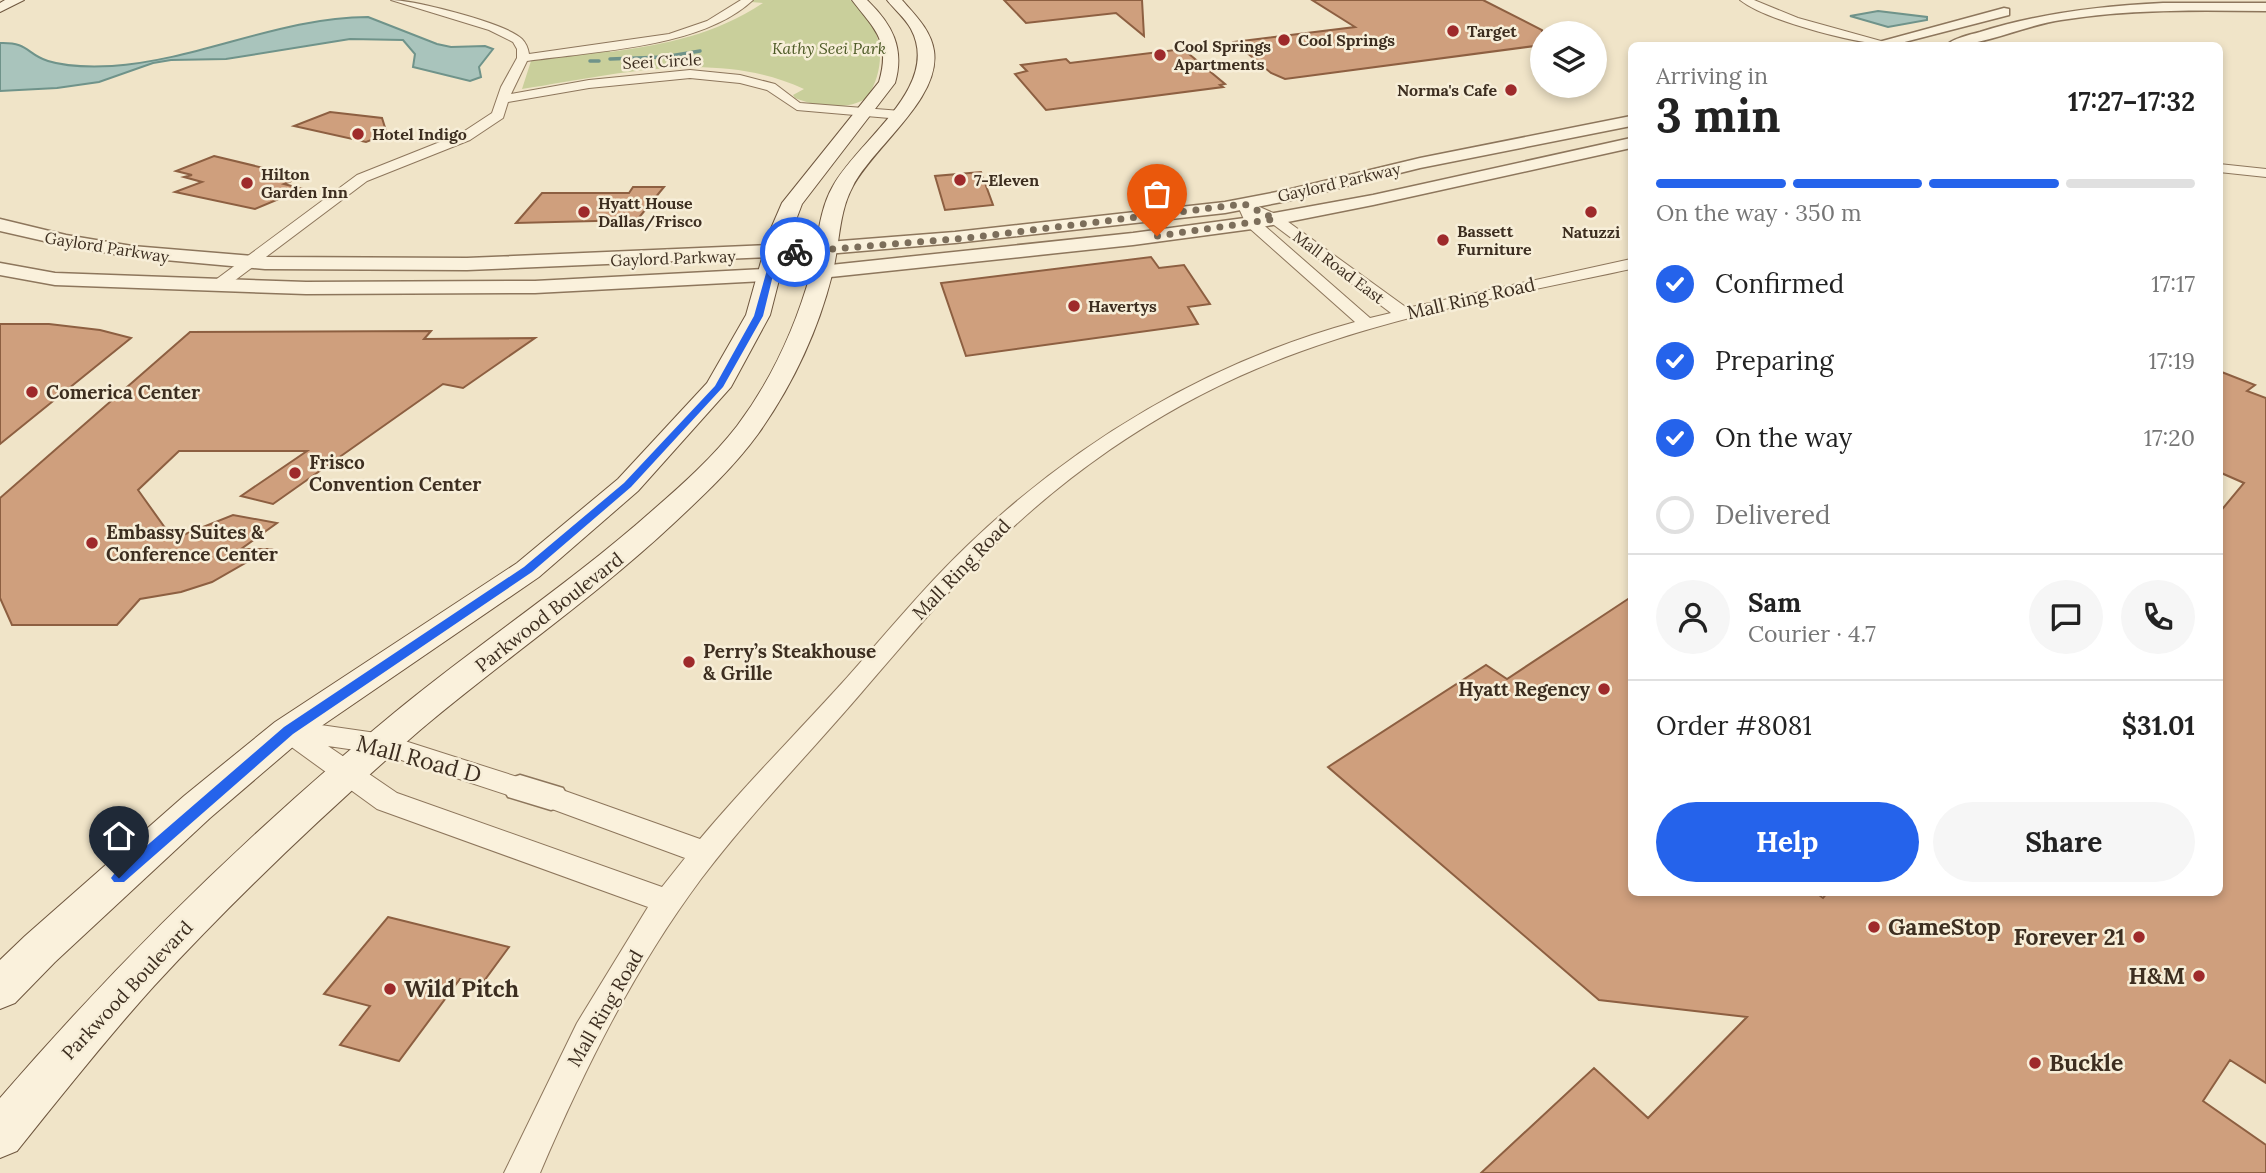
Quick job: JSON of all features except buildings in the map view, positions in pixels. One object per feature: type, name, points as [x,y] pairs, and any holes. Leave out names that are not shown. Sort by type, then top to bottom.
[{"type":"main road","points":[[0,8],[17,0]]},
{"type":"main road","points":[[0,989],[40,948],[197,807],[288,731],[528,570],[628,485],[719,387],[758,316],[792,204],[887,83],[893,68],[891,42],[872,13],[859,0]]},
{"type":"main road","name":"Parkwood Boulevard","points":[[0,1134],[64,1057],[158,953],[250,862],[409,721],[626,553],[733,448],[782,376],[823,261],[827,224],[846,179],[901,115],[915,93],[926,61],[923,34],[916,22],[894,0]]},
{"type":"street","points":[[216,286],[362,178],[465,137],[498,115],[505,93],[523,58],[523,49],[517,40],[493,28],[396,0]]},
{"type":"street","name":"Seei Circle","points":[[523,58],[671,37],[711,23],[748,0]]},
{"type":"street","points":[[1745,0],[1794,20],[1875,42]]},
{"type":"street","points":[[1890,42],[2024,8],[2082,2],[2108,8]]},
{"type":"street","points":[[432,9],[454,3]]},
{"type":"street","points":[[1965,42],[2026,23],[2108,8],[2266,6]]},
{"type":"street","points":[[1794,20],[1798,25],[1852,42]]},
{"type":"street","name":"Seei Circle","points":[[505,93],[690,74],[740,79],[771,87],[797,106],[901,115]]},
{"type":"street","name":"Gaylord Parkway","points":[[823,261],[967,238],[1244,204],[1452,156],[1531,143],[1628,122]]},
{"type":"street","points":[[1531,143],[1553,160]]},
{"type":"street","name":"Gaylord Parkway","points":[[0,270],[55,279],[216,286],[536,287],[772,265],[1133,239],[1275,219],[1628,145]]},
{"type":"street","points":[[2223,168],[2266,173]]},
{"type":"street","name":"Mall Road East","points":[[1244,204],[1275,219],[1402,313]]},
{"type":"street","name":"Mall Road East","points":[[1244,204],[1252,223],[1367,324]]},
{"type":"street","name":"Gaylord Parkway","points":[[0,225],[111,250],[248,263],[539,262],[772,265]]},
{"type":"street","points":[[216,286],[273,276],[461,275],[539,262]]},
{"type":"street","name":"Mall Ring Road","points":[[522,1173],[558,1091],[615,989],[668,902],[705,853],[769,776],[957,570],[1002,525],[1065,471],[1121,433],[1199,388],[1289,350],[1402,313],[1628,265]]},
{"type":"street","name":"Mall Road D","points":[[288,731],[383,744],[429,757],[705,853]]},
{"type":"street","name":"Mall Road D","points":[[288,731],[387,801],[668,902]]},
{"type":"green space","name":"Kathy Seei Park","points":[[850,0],[870,21],[879,45],[878,71],[867,98],[841,106],[813,104],[793,95],[804,89],[770,77],[736,70],[700,67],[628,72],[522,89],[531,61],[536,59],[609,48],[610,52],[690,36],[726,23],[763,3],[751,2]]},
{"type":"water","points":[[1878,11],[1927,17],[1927,20],[1888,27],[1850,16]]},
{"type":"water","points":[[368,17],[437,44],[451,47],[485,46],[493,49],[479,67],[481,77],[470,81],[413,67],[415,54],[403,40],[350,39],[226,59],[153,63],[99,82],[57,88],[0,91],[0,43],[17,44],[55,63],[112,66],[176,56],[304,24]]},
{"type":"waterway","points":[[610,59],[664,57],[700,51]]},
{"type":"waterway","points":[[590,61],[599,61]]},
{"type":"way so far","points":[[795,252],[967,238],[1244,204],[1275,219],[1157,236]]},
{"type":"place","name":"Target","points":[[1453,31]]},
{"type":"place","name":"Cool Springs","points":[[1284,40]]},
{"type":"place","name":"Cool Springs Apartments","points":[[1160,55]]},
{"type":"place","name":"Norma's Cafe","points":[[1511,90]]},
{"type":"place","name":"Hotel Indigo","points":[[358,134]]},
{"type":"place","name":"7-Eleven","points":[[960,180]]},
{"type":"place","name":"Hilton Garden Inn","points":[[247,183]]},
{"type":"place","name":"Hyatt House Dallas/Frisco","points":[[584,212]]},
{"type":"place","name":"Natuzzi","points":[[1591,212]]},
{"type":"place","name":"Bassett Furniture","points":[[1443,240]]},
{"type":"place","name":"Havertys","points":[[1074,306]]},
{"type":"place","name":"Comerica Center","points":[[32,392]]},
{"type":"place","name":"Frisco Convention Center","points":[[295,473]]},
{"type":"place","name":"Embassy Suites & Conference Center","points":[[92,543]]},
{"type":"place","name":"Perry’s Steakhouse & Grille","points":[[689,662]]},
{"type":"place","name":"Hyatt Regency","points":[[1604,689]]},
{"type":"place","name":"GameStop","points":[[1874,927]]},
{"type":"place","name":"Forever 21","points":[[2139,937]]},
{"type":"place","name":"H&M","points":[[2199,976]]},
{"type":"place","name":"Wild Pitch","points":[[390,989]]},
{"type":"place","name":"Buckle","points":[[2035,1063]]},
{"type":"route","points":[[119,878],[197,807],[288,731],[528,570],[628,485],[719,387],[758,316],[775,253],[795,252]]}]
